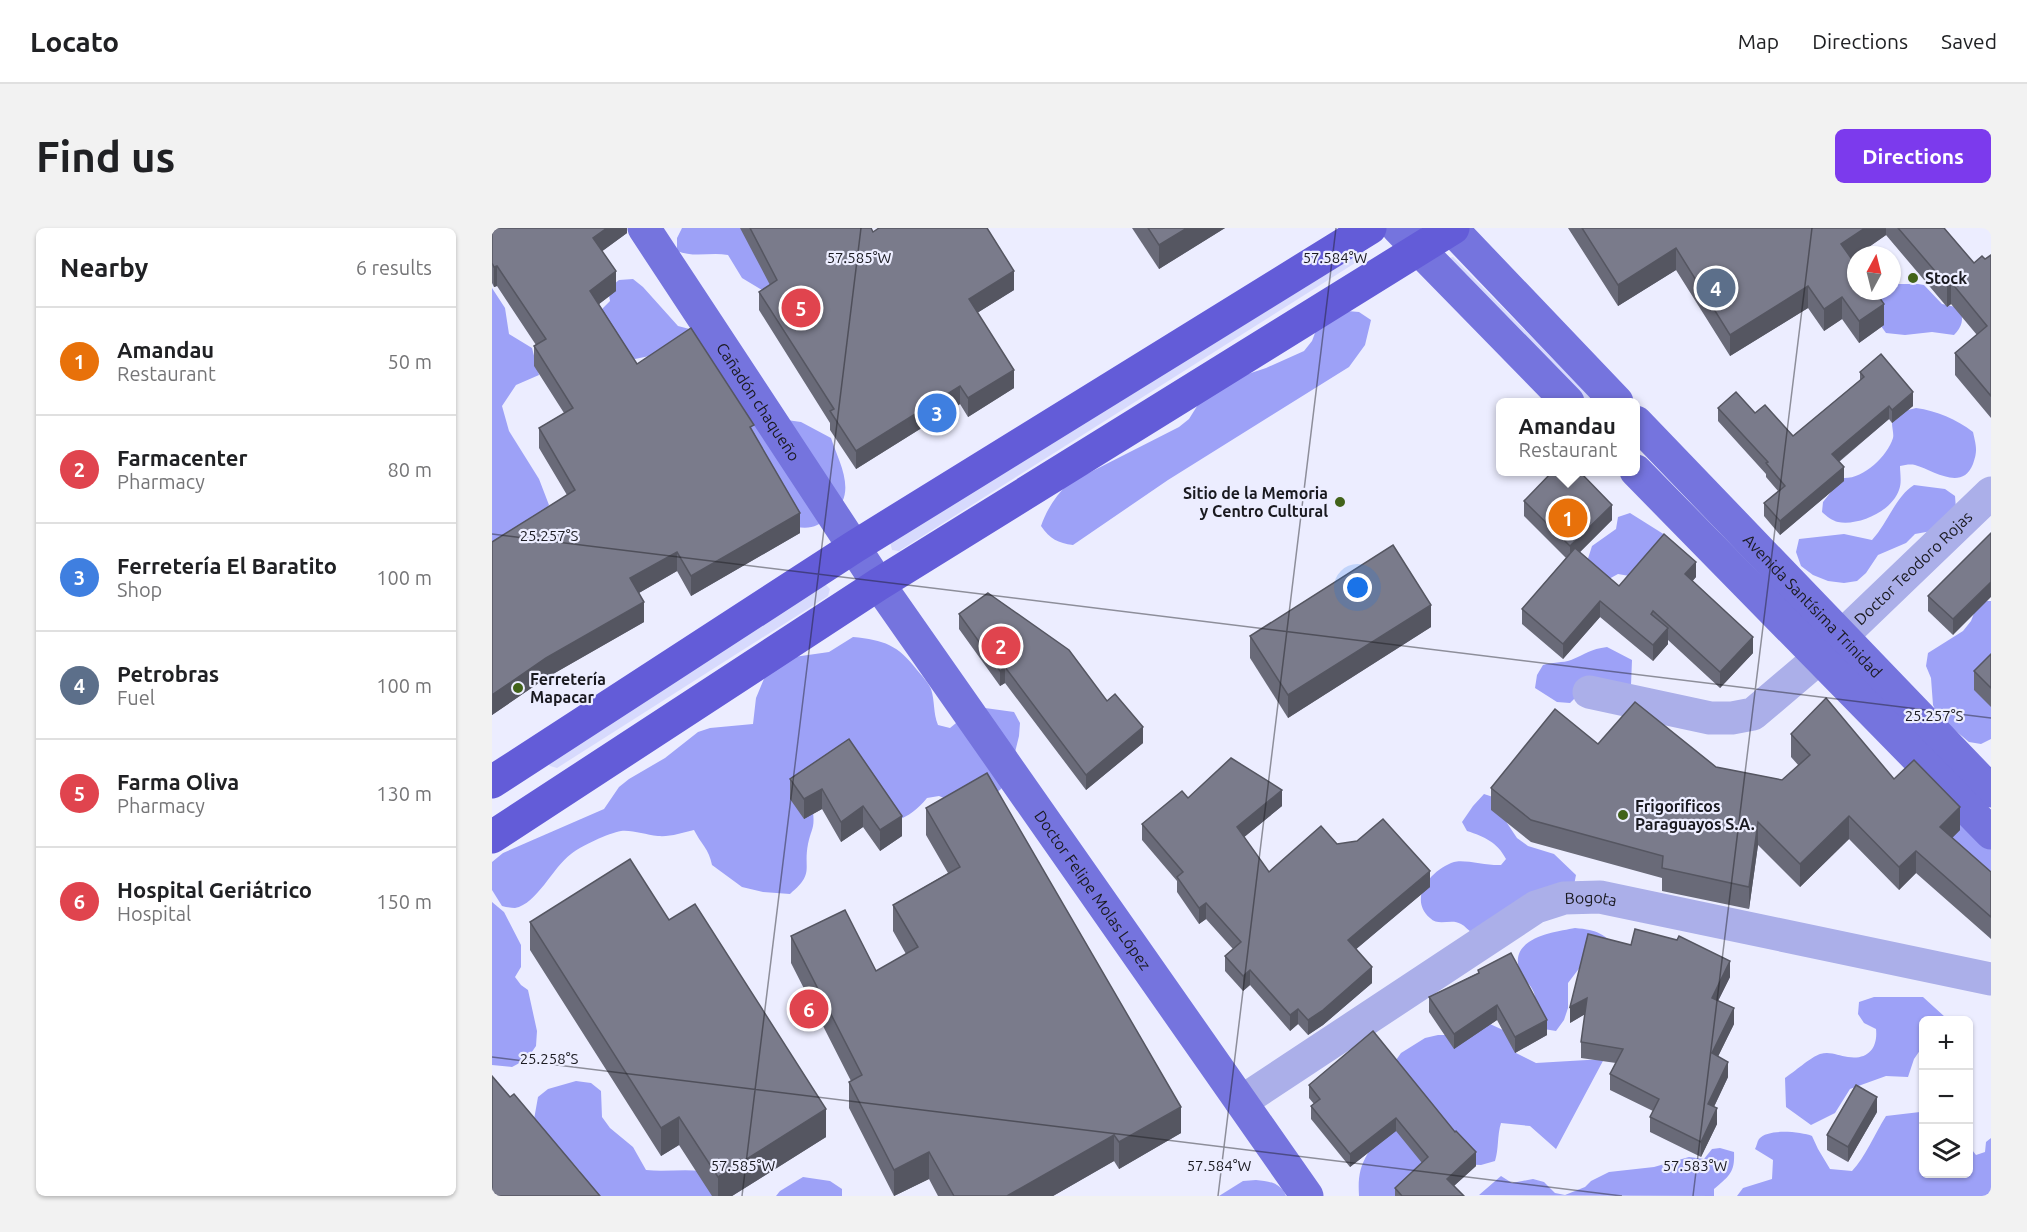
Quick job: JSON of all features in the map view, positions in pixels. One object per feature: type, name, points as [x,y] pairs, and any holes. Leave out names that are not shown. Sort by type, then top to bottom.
[{"type":"highway","points":[[533,812],[499,778],[854,547],[1370,228]]},
{"type":"highway","points":[[492,837],[533,812],[876,580],[1408,239],[1452,228]]},
{"type":"main road","name":"Cañadón chaqueño","points":[[644,228],[876,580]]},
{"type":"main road","points":[[1452,228],[1613,398]]},
{"type":"main road","points":[[1408,239],[1564,398]]},
{"type":"main road","name":"Avenida Santísima Trinidad","points":[[1640,428],[1991,833]]},
{"type":"main road","name":"Avenida Santísima Trinidad","points":[[1640,476],[1991,790]]},
{"type":"main road","name":"Doctor Felipe Molas López","points":[[876,580],[1307,1196]]},
{"type":"street","name":"Doctor Teodoro Rojas","points":[[1589,692],[1710,718],[1732,718],[1753,714],[1830,647],[1991,494]]},
{"type":"street","name":"Bogota","points":[[1241,1102],[1536,907],[1564,898],[1600,897],[1991,979]]},
{"type":"shaded area","points":[[682,228],[761,228],[775,298],[742,278],[728,255],[690,254],[677,251],[677,238]]},
{"type":"shaded area","points":[[1364,251],[1363,258],[899,551],[892,550],[890,542]]},
{"type":"shaded area","points":[[1453,257],[1591,398],[1584,398],[1449,261],[1449,258]]},
{"type":"shaded area","points":[[633,279],[678,326],[720,337],[773,418],[801,422],[831,438],[844,478],[845,495],[840,506],[821,523],[806,528],[796,527],[659,354],[635,359],[622,356],[600,311],[610,301],[608,289],[619,280]]},
{"type":"shaded area","points":[[1901,284],[1918,284],[1924,285],[1942,304],[1960,308],[1962,323],[1954,335],[1932,332],[1905,335],[1886,333],[1873,315],[1872,300],[1901,300]]},
{"type":"shaded area","points":[[492,288],[505,308],[509,334],[532,348],[539,375],[516,385],[502,406],[509,431],[539,479],[549,505],[520,546],[492,558]]},
{"type":"shaded area","points":[[1347,311],[1359,312],[1371,320],[1365,345],[1349,367],[1168,480],[1073,545],[1055,540],[1041,526],[1052,503],[1069,483],[1179,427],[1189,419],[1204,395],[1239,377],[1304,351],[1312,341],[1321,317]]},
{"type":"shaded area","points":[[1916,408],[1946,416],[1973,432],[1976,451],[1973,464],[1968,472],[1962,477],[1955,478],[1915,465],[1900,466],[1899,490],[1895,498],[1882,510],[1865,519],[1846,523],[1836,521],[1824,514],[1822,512],[1823,502],[1842,478],[1858,475],[1880,460],[1893,438],[1892,423],[1904,411]]},
{"type":"shaded area","points":[[1914,485],[1945,489],[1955,496],[1956,509],[1937,530],[1915,534],[1906,543],[1878,555],[1866,573],[1857,581],[1844,583],[1828,581],[1813,575],[1801,566],[1796,552],[1799,539],[1844,534],[1872,540],[1902,496]]},
{"type":"shaded area","points":[[1630,513],[1665,535],[1671,548],[1658,581],[1618,574],[1607,580],[1584,571],[1592,546],[1616,529],[1618,517]]},
{"type":"shaded area","points":[[825,584],[830,589],[828,596],[557,768],[548,763]]},
{"type":"shaded area","points":[[1991,601],[1991,658],[1974,671],[1974,685],[1991,706],[1991,739],[1981,744],[1969,742],[1938,716],[1933,705],[1931,678],[1926,666],[1928,653],[1963,631],[1971,621],[1976,608]]},
{"type":"shaded area","points":[[853,637],[890,645],[910,662],[931,689],[938,725],[950,728],[961,719],[985,708],[1014,712],[1020,723],[1019,736],[1009,777],[1001,789],[990,798],[963,806],[939,796],[927,798],[913,812],[896,821],[859,783],[813,812],[805,876],[790,894],[763,892],[742,887],[712,865],[707,851],[694,830],[663,836],[621,831],[595,840],[571,854],[538,893],[523,905],[515,908],[502,906],[492,890],[492,862],[503,853],[604,809],[619,787],[665,758],[698,732],[710,728],[753,724],[756,698],[766,674],[787,658],[829,652]]},
{"type":"shaded area","points":[[1607,647],[1632,660],[1631,685],[1579,694],[1570,703],[1557,702],[1535,688],[1537,675],[1543,665],[1568,661],[1592,650]]},
{"type":"shaded area","points":[[1484,794],[1499,799],[1507,823],[1517,838],[1528,846],[1554,854],[1576,875],[1574,885],[1472,933],[1457,922],[1434,921],[1424,910],[1421,902],[1425,885],[1446,866],[1458,861],[1501,865],[1506,859],[1494,844],[1467,831],[1462,822]]},
{"type":"shaded area","points":[[1972,824],[1991,829],[1991,891],[1950,837],[1959,825]]},
{"type":"shaded area","points":[[492,902],[504,912],[521,945],[521,967],[515,977],[528,990],[537,1031],[536,1046],[527,1059],[512,1067],[492,1065]]},
{"type":"shaded area","points":[[1575,928],[1600,934],[1620,950],[1584,962],[1568,983],[1568,1008],[1564,1020],[1556,1031],[1544,1029],[1534,993],[1520,973],[1518,958],[1527,943],[1536,938]]},
{"type":"shaded area","points":[[1874,997],[1923,997],[1944,1016],[1919,1016],[1919,1052],[1908,1077],[1886,1076],[1850,1089],[1835,1113],[1811,1125],[1786,1107],[1785,1078],[1820,1054],[1831,1053],[1861,1057],[1870,1051],[1875,1042],[1876,1029],[1864,1023],[1858,1014],[1859,1002]]},
{"type":"shaded area","points":[[1490,1024],[1503,1030],[1516,1053],[1536,1063],[1604,1059],[1556,1149],[1530,1126],[1501,1123],[1495,1161],[1481,1165],[1456,1164],[1418,1196],[1359,1196],[1361,1169],[1368,1153],[1394,1063],[1401,1053],[1425,1038],[1451,1035]]},
{"type":"shaded area","points":[[576,1081],[591,1083],[601,1091],[602,1117],[610,1128],[633,1147],[646,1170],[701,1171],[718,1196],[584,1196],[580,1171],[571,1161],[559,1154],[533,1125],[538,1097],[548,1089]]},
{"type":"shaded area","points":[[1919,1112],[1919,1178],[1973,1178],[1973,1151],[1976,1155],[1985,1152],[1986,1142],[1991,1138],[1991,1196],[1737,1196],[1743,1188],[1772,1179],[1773,1160],[1755,1149],[1759,1139],[1763,1136],[1785,1132],[1812,1136],[1830,1169],[1852,1171],[1866,1152],[1886,1116]]},
{"type":"shaded area","points":[[1720,1148],[1734,1152],[1733,1165],[1727,1177],[1714,1189],[1714,1196],[1479,1195],[1501,1176],[1512,1183],[1533,1179],[1544,1182],[1555,1193],[1565,1195],[1585,1187],[1591,1181],[1609,1172],[1654,1167],[1689,1157],[1704,1159],[1712,1149]]},
{"type":"shaded area","points":[[803,1177],[830,1181],[842,1189],[842,1196],[776,1196]]},
{"type":"shaded area","points":[[1256,1180],[1278,1185],[1286,1196],[1219,1196],[1243,1181]]},
{"type":"building","points":[[492,228],[607,228],[593,238],[616,271],[590,291],[637,364],[691,328],[754,425],[750,427],[800,513],[691,576],[677,552],[630,578],[644,602],[546,658],[492,695],[492,542],[575,490],[539,428],[573,408],[534,346],[546,339],[497,266],[494,267],[492,263]]},
{"type":"building","points":[[750,228],[871,228],[873,232],[879,228],[987,228],[1014,271],[969,299],[1014,370],[968,398],[960,386],[856,451],[830,411],[834,409],[759,292],[777,280]]},
{"type":"building","points":[[1148,228],[1187,228],[1159,245]]},
{"type":"building","points":[[1582,228],[1865,228],[1841,244],[1847,252],[1847,300],[1881,300],[1884,304],[1859,321],[1842,297],[1824,309],[1808,286],[1730,335],[1676,248],[1618,285]]},
{"type":"building","points":[[1898,228],[1944,228],[1974,263],[1982,256],[1985,259],[1991,255],[1991,396],[1955,353],[1987,326],[1951,282],[1947,285]]},
{"type":"building","points":[[1881,354],[1913,392],[1892,410],[1889,406],[1832,454],[1844,467],[1780,521],[1764,503],[1785,486],[1766,463],[1768,462],[1718,408],[1736,392],[1755,413],[1765,405],[1793,436],[1864,377],[1860,372]]},
{"type":"building","points":[[1548,476],[1584,476],[1612,505],[1570,546],[1524,501]]},
{"type":"building","points":[[1991,533],[1991,582],[1953,619],[1928,596]]},
{"type":"building","points":[[1664,534],[1696,562],[1685,574],[1753,637],[1720,672],[1653,611],[1651,614],[1668,628],[1653,645],[1600,601],[1563,644],[1522,609],[1575,548],[1619,586]]},
{"type":"building","points":[[1393,545],[1431,605],[1288,695],[1250,636]]},
{"type":"building","points":[[988,593],[1069,650],[1107,701],[1115,694],[1143,727],[1086,775],[1005,667],[1000,671],[959,614]]},
{"type":"building","points":[[1991,654],[1991,688],[1974,671]]},
{"type":"building","points":[[1826,698],[1894,779],[1914,760],[1960,807],[1940,827],[1991,872],[1991,917],[1916,851],[1899,867],[1849,816],[1800,864],[1758,822],[1749,887],[1662,868],[1663,856],[1531,820],[1491,788],[1555,709],[1598,744],[1635,702],[1716,767],[1782,780],[1810,755],[1791,734]]},
{"type":"building","points":[[849,739],[902,816],[880,830],[863,806],[841,822],[822,789],[804,799],[790,779]]},
{"type":"building","points":[[1231,758],[1282,790],[1237,827],[1269,872],[1321,826],[1337,844],[1357,841],[1383,819],[1430,871],[1348,940],[1372,967],[1323,1010],[1308,1020],[1298,1009],[1290,1015],[1250,970],[1243,976],[1225,956],[1241,942],[1206,903],[1199,908],[1177,877],[1183,872],[1142,824],[1182,791],[1188,798]]},
{"type":"building","points":[[987,773],[1181,1107],[1119,1142],[1114,1135],[1007,1196],[954,1196],[929,1152],[894,1170],[849,1082],[862,1075],[791,936],[845,910],[876,971],[918,947],[893,905],[960,867],[926,808]]},
{"type":"building","points":[[630,859],[669,920],[695,904],[826,1109],[718,1177],[679,1117],[661,1128],[530,922]]},
{"type":"building","points":[[1635,929],[1677,940],[1679,936],[1730,961],[1712,998],[1734,1008],[1712,1053],[1728,1062],[1708,1104],[1717,1108],[1701,1142],[1650,1117],[1659,1099],[1610,1074],[1623,1049],[1581,1042],[1587,998],[1570,1007],[1588,934],[1631,945]]},
{"type":"building","points":[[1511,953],[1547,1020],[1515,1037],[1497,1005],[1454,1034],[1429,997],[1479,973],[1478,970]]},
{"type":"building","points":[[1373,1031],[1455,1132],[1476,1152],[1447,1179],[1464,1196],[1402,1196],[1395,1188],[1428,1157],[1396,1118],[1350,1154],[1311,1106],[1320,1099],[1309,1085]]},
{"type":"building","points":[[492,1076],[510,1097],[514,1094],[600,1196],[492,1196]]},
{"type":"building","points":[[1856,1085],[1877,1097],[1848,1147],[1827,1135]]},
{"type":"place","name":"Stock","points":[[1913,278]]},
{"type":"place","name":"Petrobras","points":[[1716,288]]},
{"type":"place","name":"Farma Oliva","points":[[801,308]]},
{"type":"place","name":"Ferretería El Baratito","points":[[937,413]]},
{"type":"place","name":"Sitio de la Memoria y Centro Cultural","points":[[1340,502]]},
{"type":"place","name":"Amandau","points":[[1568,518]]},
{"type":"place","name":"Farmacenter","points":[[1001,646]]},
{"type":"place","name":"Ferretería Mapacar","points":[[518,688]]},
{"type":"place","name":"Frigorificos Paraguayos S.A.","points":[[1623,815]]},
{"type":"place","name":"Hospital Geriátrico","points":[[809,1009]]}]
